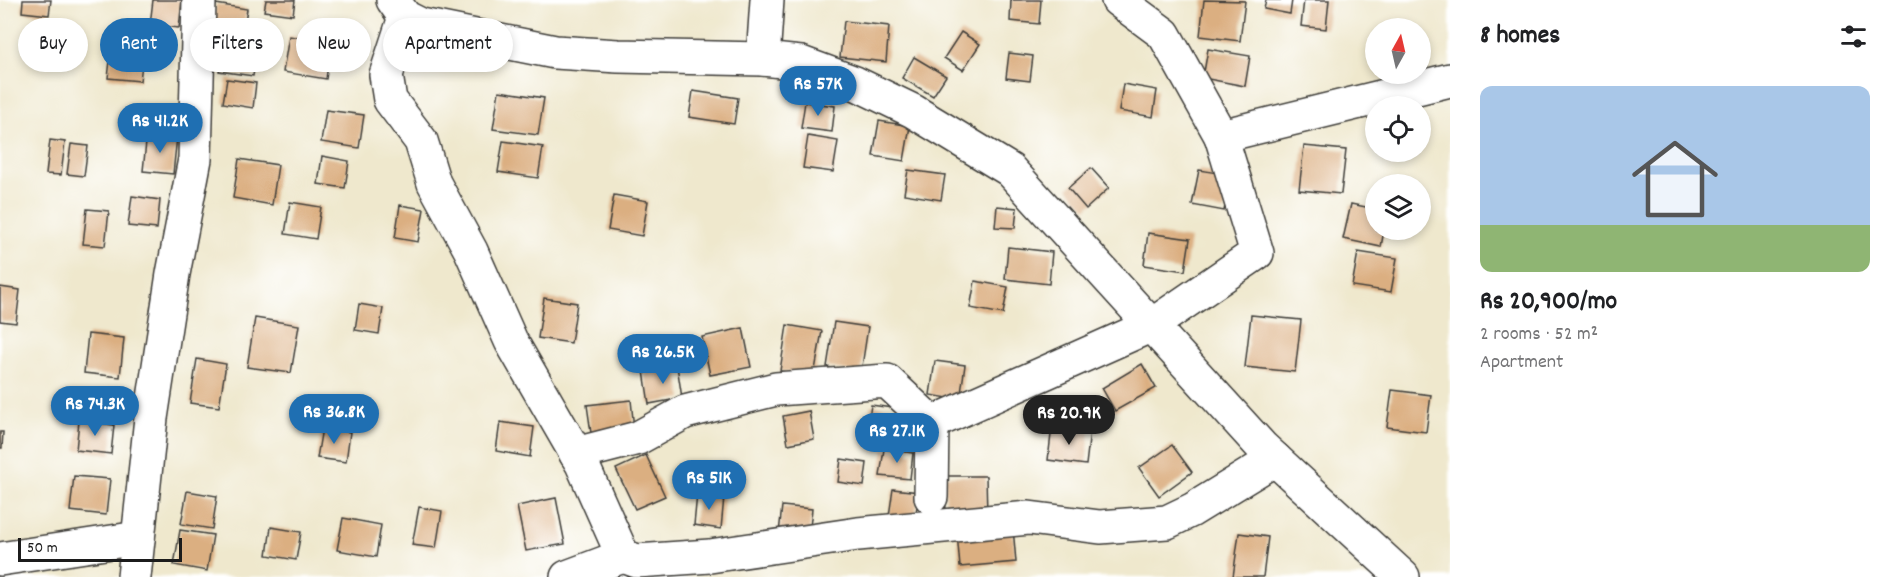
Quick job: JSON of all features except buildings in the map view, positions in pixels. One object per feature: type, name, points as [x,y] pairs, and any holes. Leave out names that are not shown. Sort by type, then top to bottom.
[{"type":"street","points":[[134,577],[153,407],[173,274],[195,159],[199,0]]},
{"type":"street","points":[[763,59],[767,0]]},
{"type":"street","points":[[932,423],[1152,325],[1257,253],[1221,136],[1164,34],[1118,0]]},
{"type":"street","points":[[623,556],[576,454],[511,341],[471,251],[434,183],[421,141],[390,100],[386,75],[399,8],[421,25],[555,52],[618,56],[763,59],[801,63],[855,83],[914,111],[1010,170],[1275,459],[1403,577]]},
{"type":"street","points":[[1221,136],[1450,80]]},
{"type":"street","points":[[576,454],[638,438],[685,412],[776,389],[887,381],[932,423],[931,497]]},
{"type":"street","points":[[567,577],[623,556],[637,561],[710,556],[858,534],[1029,518],[1100,527],[1167,522],[1192,510],[1275,459]]},
{"type":"street","points":[[0,559],[138,538]]}]
